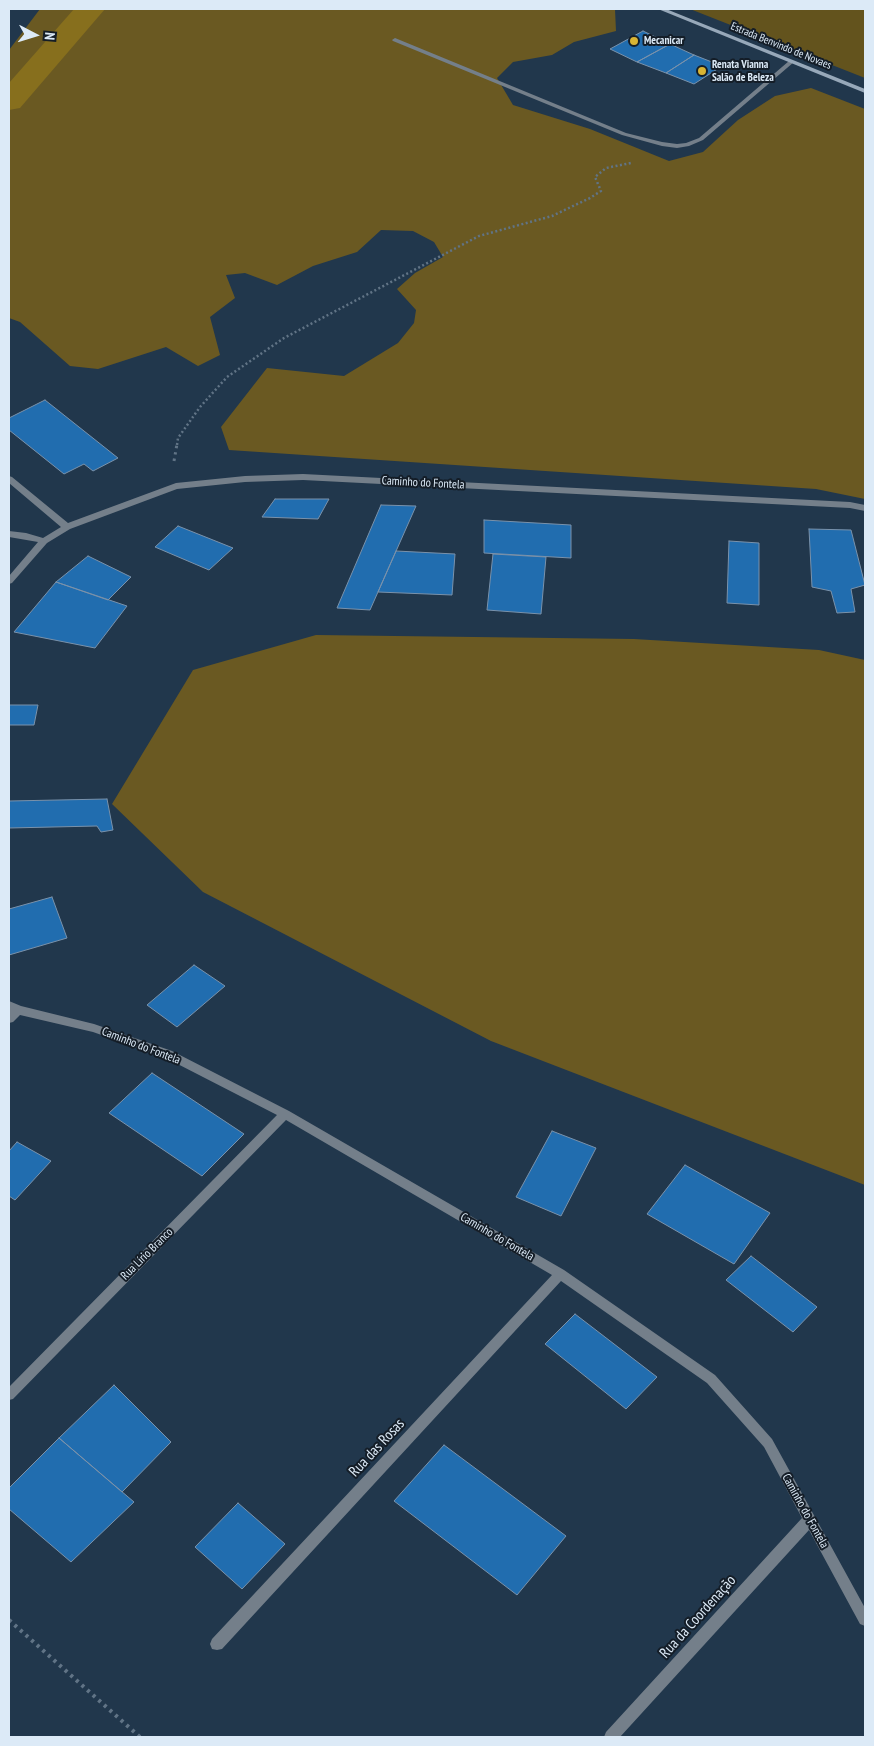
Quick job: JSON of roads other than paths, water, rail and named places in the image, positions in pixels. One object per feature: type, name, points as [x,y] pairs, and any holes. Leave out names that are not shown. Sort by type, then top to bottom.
[{"type":"street","name":"Estrada Benvindo de Novaes","points":[[661,9],[865,92]]},
{"type":"street","points":[[395,40],[624,134],[662,144],[687,145],[701,139],[791,62]]},
{"type":"street","name":"Caminho do Fontela","points":[[9,581],[44,541],[67,527],[176,486],[245,479],[303,477],[850,505],[865,508]]},
{"type":"street","points":[[9,479],[67,527]]},
{"type":"street","points":[[9,534],[44,541]]},
{"type":"street","points":[[9,1018],[14,1007]]},
{"type":"street","name":"Caminho do Fontela","points":[[14,1007],[94,1028],[168,1054],[285,1114],[560,1274],[711,1379],[768,1443],[865,1620]]},
{"type":"street","name":"Rua Lírio Branco","points":[[9,1395],[285,1114]]},
{"type":"street","name":"Rua das Rosas","points":[[217,1644],[560,1274]]},
{"type":"street","name":"Rua da Coordenação","points":[[610,1737],[810,1520]]},
{"type":"waterway","points":[[9,101],[90,9]]},
{"type":"place","name":"Mecanicar","points":[[634,41]]},
{"type":"place","name":"Renata Vianna Salão de Beleza","points":[[702,71]]}]
